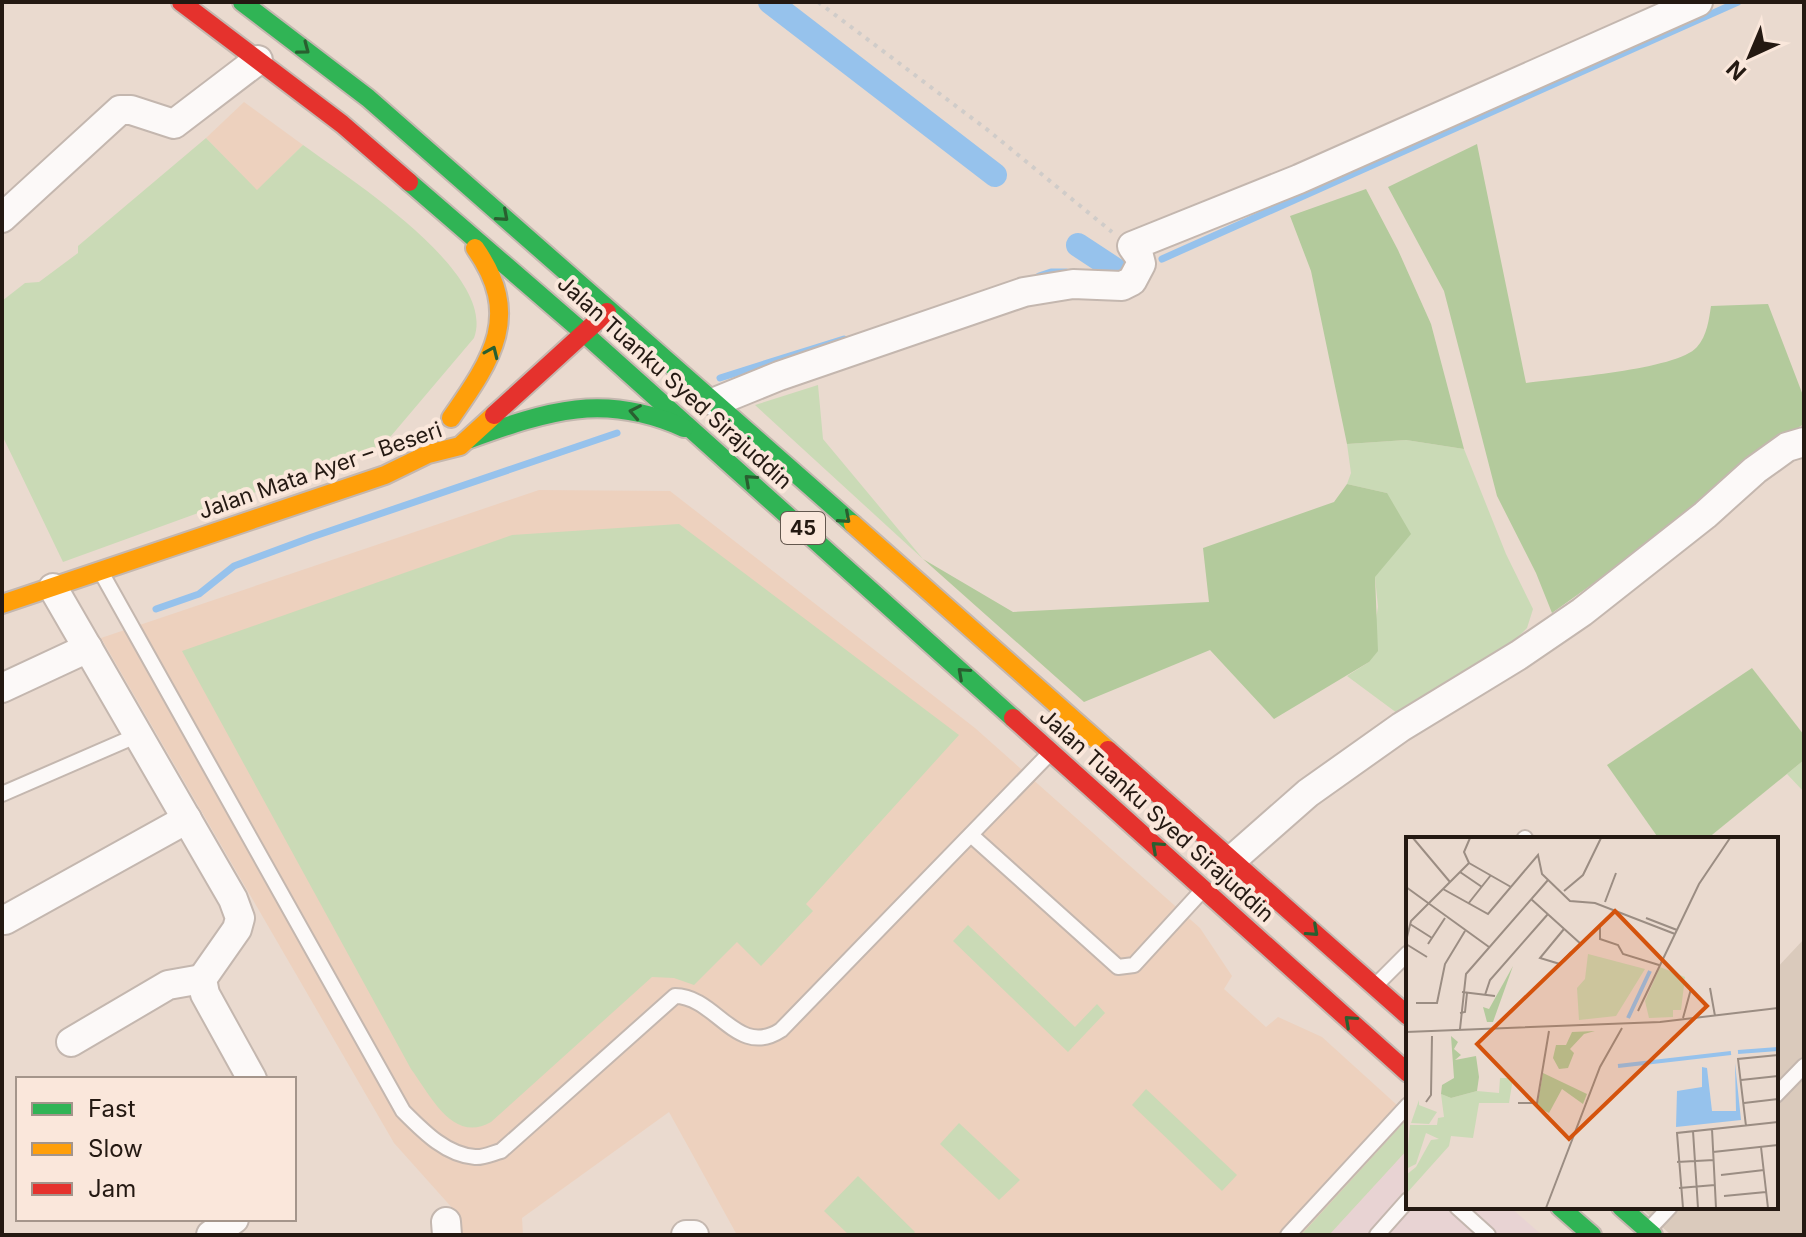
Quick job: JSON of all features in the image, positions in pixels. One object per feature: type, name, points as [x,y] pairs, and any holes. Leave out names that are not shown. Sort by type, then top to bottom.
[{"type":"main road","name":"Jalan Tuanku Syed Sirajuddin","points":[[242,2],[368,98],[715,402],[1218,874],[1406,1071]]},
{"type":"main road","name":"Jalan Tuanku Syed Sirajuddin","points":[[191,5],[342,124],[426,196],[561,322],[585,334],[1051,752],[1375,986],[1406,1014]]},
{"type":"main road","points":[[426,196],[484,259],[499,295],[497,340],[484,369],[451,418]]},
{"type":"main road","points":[[561,322],[592,293]]},
{"type":"main road","name":"Jalan Mata Ayer – Beseri","points":[[2,604],[385,475],[428,454],[460,446],[611,309]]},
{"type":"main road","points":[[428,454],[441,427],[497,378]]},
{"type":"main road","points":[[470,439],[542,414],[577,407],[609,407],[672,421],[707,441]]},
{"type":"main road","points":[[1562,1209],[1592,1235]]},
{"type":"main road","points":[[1623,1209],[1650,1233]]},
{"type":"street","points":[[715,402],[779,376],[1024,292],[1073,284],[1122,286],[1132,281],[1141,264],[1132,246],[1299,179],[1698,2]]},
{"type":"street","points":[[2,218],[120,110],[131,110],[174,124],[258,60]]},
{"type":"street","points":[[1218,874],[1308,793],[1401,727],[1519,655],[1582,612],[1705,515],[1755,470],[1787,447],[1804,442]]},
{"type":"street","points":[[53,588],[233,899],[240,918],[237,929],[202,979],[168,985],[71,1042]]},
{"type":"street","points":[[2,688],[88,648]]},
{"type":"street","points":[[5,920],[187,819]]},
{"type":"street","points":[[202,979],[205,994],[251,1077]]},
{"type":"street","points":[[211,1235],[231,1221]]},
{"type":"street","points":[[686,1235],[694,1235]]},
{"type":"lane","points":[[101,571],[403,1111],[425,1133],[450,1150],[476,1158],[501,1151],[675,996],[690,996],[746,1037],[768,1039],[781,1030],[1051,752]]},
{"type":"lane","points":[[2,794],[138,735]]},
{"type":"lane","points":[[971,835],[1118,967],[1134,965],[1218,874]]},
{"type":"lane","points":[[1375,986],[1406,955]]},
{"type":"lane","points":[[1778,1093],[1804,1066]]},
{"type":"lane","points":[[1288,1235],[1406,1107]]},
{"type":"lane","points":[[1377,1235],[1406,1202]]},
{"type":"lane","points":[[1459,1209],[1488,1235]]},
{"type":"lane","points":[[1650,1233],[1668,1209]]},
{"type":"path","points":[[818,2],[989,131],[1132,246]]},
{"type":"shaded area","points":[[244,102],[303,145],[257,191],[206,138]]},
{"type":"shaded area","points":[[539,490],[670,491],[975,728],[1200,928],[1232,976],[1224,989],[1266,1027],[1278,1017],[1322,1037],[1406,1113],[1406,1151],[1329,1235],[737,1235],[669,1112],[522,1218],[523,1235],[459,1235],[454,1210],[394,1143],[101,638]]},
{"type":"shaded area","points":[[1804,939],[1804,1235],[1671,1235],[1642,1209],[1778,1209],[1778,967]]},
{"type":"shaded area","points":[[1406,1151],[1406,1209],[1512,1209],[1542,1235],[1329,1235]]},
{"type":"green space","points":[[206,138],[257,190],[303,145],[383,203],[442,257],[464,285],[475,312],[474,338],[391,436],[372,450],[63,562],[2,435],[2,301],[25,283],[39,282],[78,253],[78,246]]},
{"type":"green space","points":[[1477,144],[1526,383],[1617,372],[1667,362],[1697,347],[1705,333],[1711,306],[1768,304],[1804,398],[1804,424],[1750,458],[1668,530],[1552,613],[1536,573],[1497,496],[1444,291],[1388,187]]},
{"type":"green space","points":[[1366,189],[1431,324],[1464,449],[1406,440],[1347,444],[1311,271],[1290,216]]},
{"type":"green space","points":[[818,385],[823,439],[923,559],[755,405]]},
{"type":"green space","points":[[1406,440],[1464,449],[1506,554],[1533,609],[1527,628],[1511,644],[1401,716],[1347,676],[1369,662],[1378,607],[1375,577],[1387,493],[1347,484],[1351,473],[1347,444]]},
{"type":"green space","points":[[1347,484],[1387,493],[1411,534],[1375,577],[1378,651],[1369,662],[1274,719],[1210,650],[1084,702],[923,559],[1013,612],[1209,602],[1203,548],[1334,502]]},
{"type":"green space","points":[[679,524],[959,735],[806,904],[813,911],[761,966],[737,942],[694,985],[674,978],[652,977],[491,1122],[465,1127],[444,1114],[411,1069],[182,651],[512,535]]},
{"type":"green space","points":[[1752,668],[1804,735],[1804,760],[1709,837],[1658,837],[1607,765]]},
{"type":"green space","points":[[1804,760],[1804,792],[1787,774]]},
{"type":"green space","points":[[968,925],[1075,1027],[1097,1004],[1105,1013],[1068,1052],[953,941]]},
{"type":"green space","points":[[1146,1089],[1237,1175],[1222,1191],[1132,1105]]},
{"type":"green space","points":[[1406,1120],[1406,1151],[1329,1235],[1301,1235]]},
{"type":"green space","points":[[959,1123],[1020,1180],[999,1200],[940,1144]]},
{"type":"green space","points":[[858,1176],[915,1232],[912,1235],[849,1235],[824,1211]]},
{"type":"waterway","points":[[770,2],[995,175]]},
{"type":"waterway","points":[[1162,259],[1738,2]]},
{"type":"waterway","points":[[1078,245],[1119,272]]},
{"type":"waterway","points":[[1039,276],[1066,272]]},
{"type":"waterway","points":[[720,378],[844,339]]},
{"type":"waterway","points":[[156,609],[199,594],[234,566],[617,433]]},
{"type":"traffic: fast","points":[[242,2],[368,98],[853,524]]},
{"type":"traffic: fast","points":[[409,182],[585,334],[1013,718]]},
{"type":"traffic: fast","points":[[470,439],[525,420],[602,408],[655,417],[684,428]]},
{"type":"traffic: fast","points":[[1562,1209],[1592,1235]]},
{"type":"traffic: fast","points":[[1623,1209],[1653,1235]]},
{"type":"traffic: slow","points":[[451,418],[489,356],[499,315],[497,294],[475,248]]},
{"type":"traffic: slow","points":[[2,604],[385,475],[428,454],[460,446],[494,415]]},
{"type":"traffic: slow","points":[[853,524],[1108,750]]},
{"type":"traffic: jam","points":[[181,2],[342,124],[409,182]]},
{"type":"traffic: jam","points":[[494,415],[607,312]]},
{"type":"traffic: jam","points":[[1013,718],[1406,1071]]},
{"type":"traffic: jam","points":[[1108,750],[1406,1014]]}]
